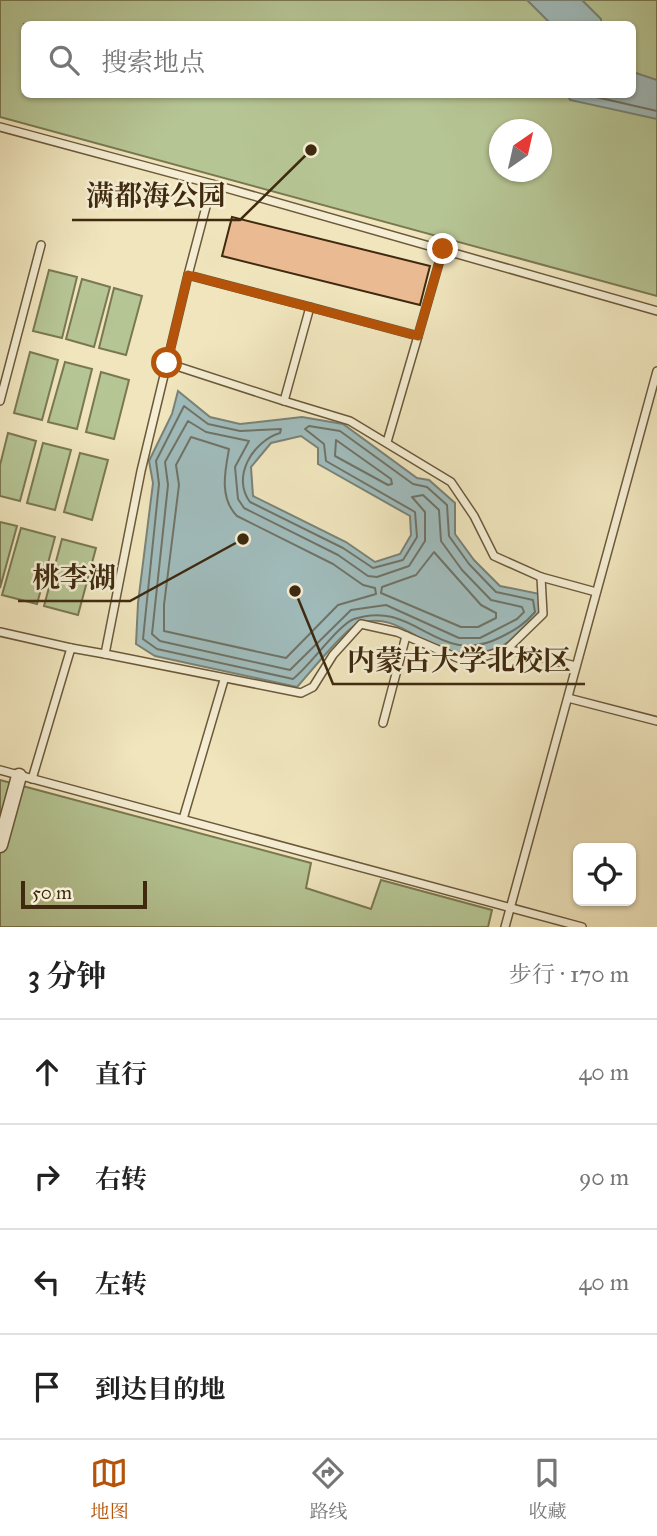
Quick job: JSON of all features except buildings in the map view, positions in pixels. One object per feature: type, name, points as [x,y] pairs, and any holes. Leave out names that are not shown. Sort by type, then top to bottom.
[{"type":"street","points":[[0,845],[26,777]]},
{"type":"lane","points":[[0,127],[212,184],[657,311]]},
{"type":"lane","points":[[105,654],[141,471],[212,184]]},
{"type":"lane","points":[[0,401],[41,245]]},
{"type":"lane","points":[[387,442],[443,249]]},
{"type":"lane","points":[[188,275],[418,336]]},
{"type":"lane","points":[[284,401],[310,307]]},
{"type":"lane","points":[[167,363],[350,421],[451,482],[474,516],[494,556],[541,577],[596,592]]},
{"type":"lane","points":[[505,927],[657,371]]},
{"type":"lane","points":[[0,632],[224,680],[301,693],[313,687],[334,655],[361,624],[406,636],[460,659],[486,656],[507,649],[543,614],[541,577]]},
{"type":"lane","points":[[383,723],[406,636]]},
{"type":"lane","points":[[26,777],[71,648]]},
{"type":"lane","points":[[507,649],[576,666]]},
{"type":"lane","points":[[183,819],[224,680]]},
{"type":"lane","points":[[568,698],[657,721]]},
{"type":"lane","points":[[0,771],[582,927]]},
{"type":"green space","points":[[0,0],[657,0],[657,296],[0,117]]},
{"type":"green space","points":[[49,270],[77,277],[62,338],[33,331]]},
{"type":"green space","points":[[82,279],[110,287],[94,347],[66,339]]},
{"type":"green space","points":[[114,288],[142,296],[126,355],[99,348]]},
{"type":"green space","points":[[30,352],[58,360],[42,420],[14,413]]},
{"type":"green space","points":[[65,362],[92,369],[77,429],[48,422]]},
{"type":"green space","points":[[101,372],[129,380],[114,439],[86,432]]},
{"type":"green space","points":[[8,433],[36,441],[20,501],[0,496],[0,465]]},
{"type":"green space","points":[[43,443],[71,450],[55,510],[27,503]]},
{"type":"green space","points":[[80,453],[108,460],[92,520],[64,512]]},
{"type":"green space","points":[[0,522],[17,526],[0,588]]},
{"type":"green space","points":[[21,528],[55,537],[37,604],[2,595]]},
{"type":"green space","points":[[62,539],[96,548],[78,615],[44,606]]},
{"type":"green space","points":[[0,780],[311,863],[306,888],[371,909],[381,880],[492,910],[488,927],[0,927]]},
{"type":"water","points":[[527,0],[582,0],[601,19],[601,21],[548,21]]},
{"type":"water","points":[[636,73],[657,80],[657,119],[569,98],[636,98]]},
{"type":"water","points":[[178,391],[210,417],[240,424],[302,417],[343,424],[417,478],[429,480],[455,503],[455,534],[474,560],[500,586],[540,594],[543,614],[525,631],[503,645],[480,654],[467,655],[443,650],[407,630],[383,621],[356,625],[335,644],[297,687],[155,656],[136,644],[138,603],[153,483],[149,461],[172,414]],"holes":[[[301,436],[318,448],[318,464],[410,516],[411,535],[400,554],[375,562],[346,542],[253,496],[251,467],[271,443]]]},
{"type":"place","name":"满都海公园","points":[[311,150]]},
{"type":"place","name":"桃李湖","points":[[243,539]]},
{"type":"place","name":"内蒙古大学北校区","points":[[295,591]]},
{"type":"route","points":[[167,363],[188,275],[418,336],[443,249]]}]
